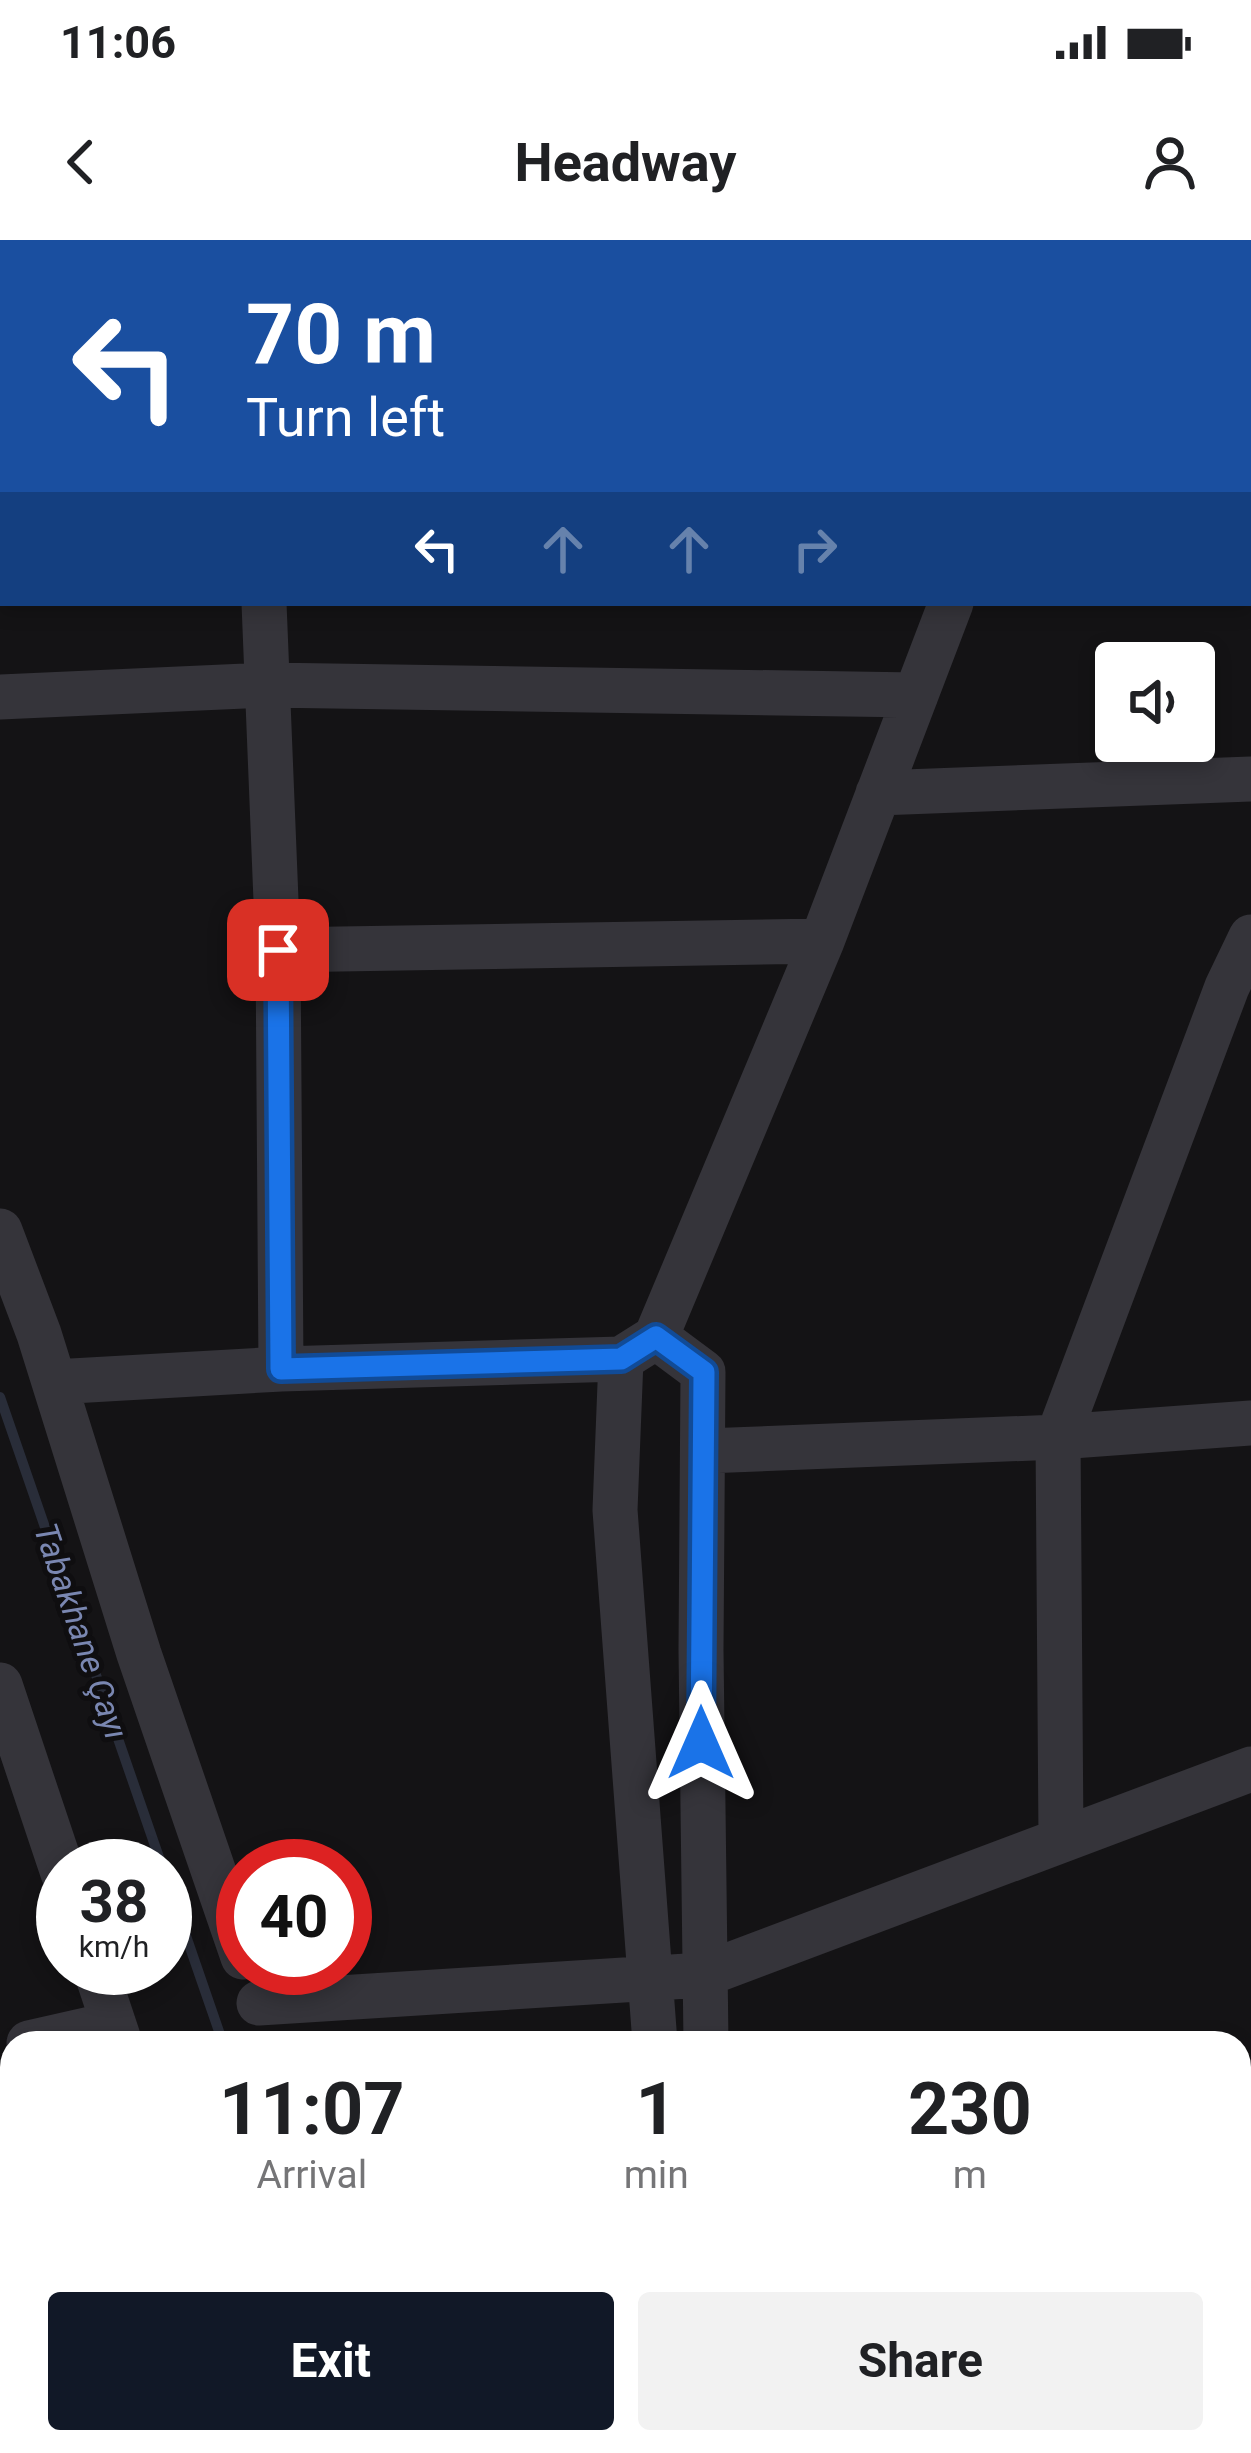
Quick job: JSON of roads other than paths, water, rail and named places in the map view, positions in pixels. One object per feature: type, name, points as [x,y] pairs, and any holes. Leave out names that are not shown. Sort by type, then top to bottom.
[{"type":"street","points":[[264,606],[278,950],[281,1369]]},
{"type":"street","points":[[654,2031],[615,1510],[639,1348],[822,940],[950,606]]},
{"type":"street","points":[[0,697],[267,686],[916,695]]},
{"type":"street","points":[[878,793],[1251,779]]},
{"type":"street","points":[[1061,1839],[1058,1437],[1227,987],[1251,937]]},
{"type":"street","points":[[278,950],[822,940]]},
{"type":"street","points":[[0,1232],[54,1382],[216,1878]]},
{"type":"street","points":[[54,1382],[639,1348],[704,1372],[705,2031]]},
{"type":"street","points":[[705,1451],[1058,1437],[1251,1423]]},
{"type":"street","points":[[0,1684],[51,1839]]},
{"type":"street","points":[[260,2005],[703,1975],[1251,1769]]},
{"type":"street","points":[[103,1995],[116,2031]]},
{"type":"waterway","name":"Tabakhane Çayı","points":[[0,1397],[153,1839]]},
{"type":"waterway","name":"Tabakhane Çayı","points":[[192,1953],[219,2031]]}]
